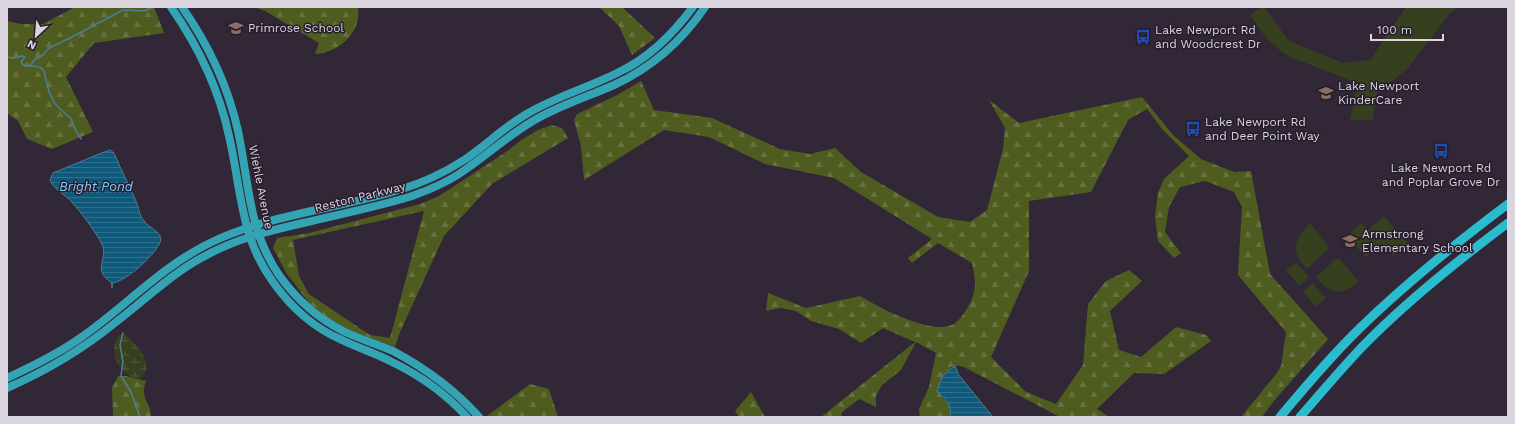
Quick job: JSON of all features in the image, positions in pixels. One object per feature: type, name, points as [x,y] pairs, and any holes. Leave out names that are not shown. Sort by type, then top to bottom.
[{"type":"highway","points":[[1280,417],[1337,351],[1370,318],[1454,245],[1508,204]]},
{"type":"highway","points":[[1300,417],[1342,368],[1376,333],[1459,260],[1508,223]]},
{"type":"main road","name":"Wiehle Avenue","points":[[171,7],[200,55],[221,105],[229,135],[240,202],[266,272],[302,314],[332,336],[392,362],[416,375],[450,400],[467,417]]},
{"type":"main road","name":"Wiehle Avenue","points":[[182,7],[206,45],[230,101],[240,144],[252,231],[280,277],[295,295],[312,311],[337,328],[391,350],[424,370],[457,395],[479,417]]},
{"type":"main road","name":"Reston Parkway","points":[[7,378],[40,362],[84,336],[178,261],[213,241],[399,190],[424,182],[440,174],[465,159],[501,130],[536,109],[620,72],[638,61],[666,39],[693,7]]},
{"type":"main road","name":"Reston Parkway","points":[[7,388],[42,371],[84,346],[115,324],[174,275],[195,261],[252,231],[395,201],[446,182],[474,164],[516,131],[536,119],[617,84],[653,62],[683,35],[704,7]]},
{"type":"green space","points":[[75,7],[154,7],[164,33],[94,43],[66,77],[93,132],[52,149],[27,139],[18,121],[7,113],[7,21],[21,24],[43,24]]},
{"type":"green space","points":[[254,7],[358,7],[358,16],[356,25],[347,40],[332,50],[315,54],[319,43],[265,11]]},
{"type":"green space","points":[[599,7],[622,7],[655,38],[632,55],[619,26]]},
{"type":"green space","points":[[1264,7],[1289,41],[1343,63],[1370,60],[1406,7],[1460,7],[1451,12],[1407,69],[1376,94],[1373,120],[1350,120],[1358,83],[1283,53],[1267,39],[1250,15]]},
{"type":"green space","points":[[641,81],[654,110],[712,118],[780,149],[810,154],[835,148],[861,172],[938,217],[970,222],[987,210],[1003,149],[1005,128],[989,100],[1019,123],[1142,97],[1173,135],[1201,159],[1235,172],[1251,171],[1270,274],[1328,339],[1273,402],[1262,417],[1241,417],[1281,366],[1286,332],[1238,275],[1242,207],[1234,192],[1205,181],[1180,187],[1169,207],[1165,232],[1181,253],[1174,258],[1158,241],[1155,217],[1158,193],[1164,179],[1189,156],[1162,129],[1147,109],[1128,120],[1091,192],[1029,201],[1029,271],[991,357],[1026,392],[1056,404],[1083,365],[1088,304],[1106,281],[1129,270],[1142,281],[1110,311],[1119,350],[1141,357],[1176,327],[1206,335],[1211,341],[1164,374],[1134,373],[1097,409],[1109,417],[1060,417],[964,367],[955,365],[951,367],[941,396],[948,405],[950,417],[920,417],[919,409],[929,387],[936,353],[916,342],[901,370],[882,385],[876,396],[876,407],[859,399],[842,412],[841,417],[821,417],[915,342],[883,328],[861,343],[839,329],[811,321],[796,311],[780,308],[766,311],[768,293],[806,308],[860,296],[906,319],[920,324],[944,327],[958,321],[971,301],[975,286],[972,263],[938,243],[912,263],[908,258],[932,239],[834,178],[765,164],[709,137],[664,130],[584,180],[581,146],[574,120],[577,114],[617,95]]},
{"type":"green space","points":[[552,125],[562,128],[568,138],[492,184],[444,236],[400,332],[395,347],[349,330],[328,318],[310,304],[287,274],[273,248],[277,238],[309,233],[420,204],[439,196],[538,130]],"holes":[[[424,211],[390,338],[370,335],[309,294],[299,276],[293,240]]]},
{"type":"green space","points":[[1384,216],[1408,243],[1393,256],[1382,243],[1366,257],[1347,236],[1361,223],[1368,230]]},
{"type":"green space","points":[[1310,223],[1328,245],[1328,249],[1307,269],[1298,257],[1296,246],[1300,235]]},
{"type":"green space","points":[[1336,259],[1340,259],[1359,282],[1347,290],[1336,292],[1326,287],[1316,277]]},
{"type":"green space","points":[[1296,262],[1309,277],[1299,286],[1286,270]]},
{"type":"green space","points":[[1313,283],[1326,298],[1315,307],[1303,291]]},
{"type":"green space","points":[[123,333],[138,348],[146,362],[146,371],[139,379],[132,377],[121,368],[114,354],[116,340],[120,334]]},
{"type":"green space","points":[[118,376],[126,376],[146,381],[144,393],[150,408],[151,417],[113,417],[112,388]]},
{"type":"green space","points":[[530,384],[549,389],[558,417],[487,416]]},
{"type":"green space","points":[[751,392],[765,417],[739,417],[735,411]]},
{"type":"water","name":"Bright Pond","points":[[110,150],[114,153],[136,201],[142,219],[158,233],[161,239],[159,245],[141,266],[125,278],[112,283],[106,278],[101,270],[104,252],[98,236],[73,203],[56,188],[50,180],[53,173]]},
{"type":"water","points":[[955,365],[958,374],[993,417],[950,417],[949,405],[937,391],[942,377]]},
{"type":"waterway","points":[[30,66],[34,60],[43,55],[49,48],[123,10],[144,11],[154,7]]},
{"type":"waterway","points":[[7,57],[25,57],[21,62],[23,65],[40,67],[44,71],[49,92],[55,104],[71,119],[81,139]]},
{"type":"waterway","points":[[112,283],[112,288]]},
{"type":"waterway","points":[[123,333],[120,345],[123,362],[121,376],[131,392],[140,417]]},
{"type":"place","name":"Primrose School","points":[[236,28]]},
{"type":"place","name":"Lake Newport Rd and Woodcrest Dr","points":[[1143,37]]},
{"type":"place","name":"Lake Newport KinderCare","points":[[1326,93]]},
{"type":"place","name":"Lake Newport Rd and Deer Point Way","points":[[1193,129]]},
{"type":"place","name":"Lake Newport Rd and Poplar Grove Dr","points":[[1441,151]]},
{"type":"place","name":"Armstrong Elementary School","points":[[1350,241]]}]
